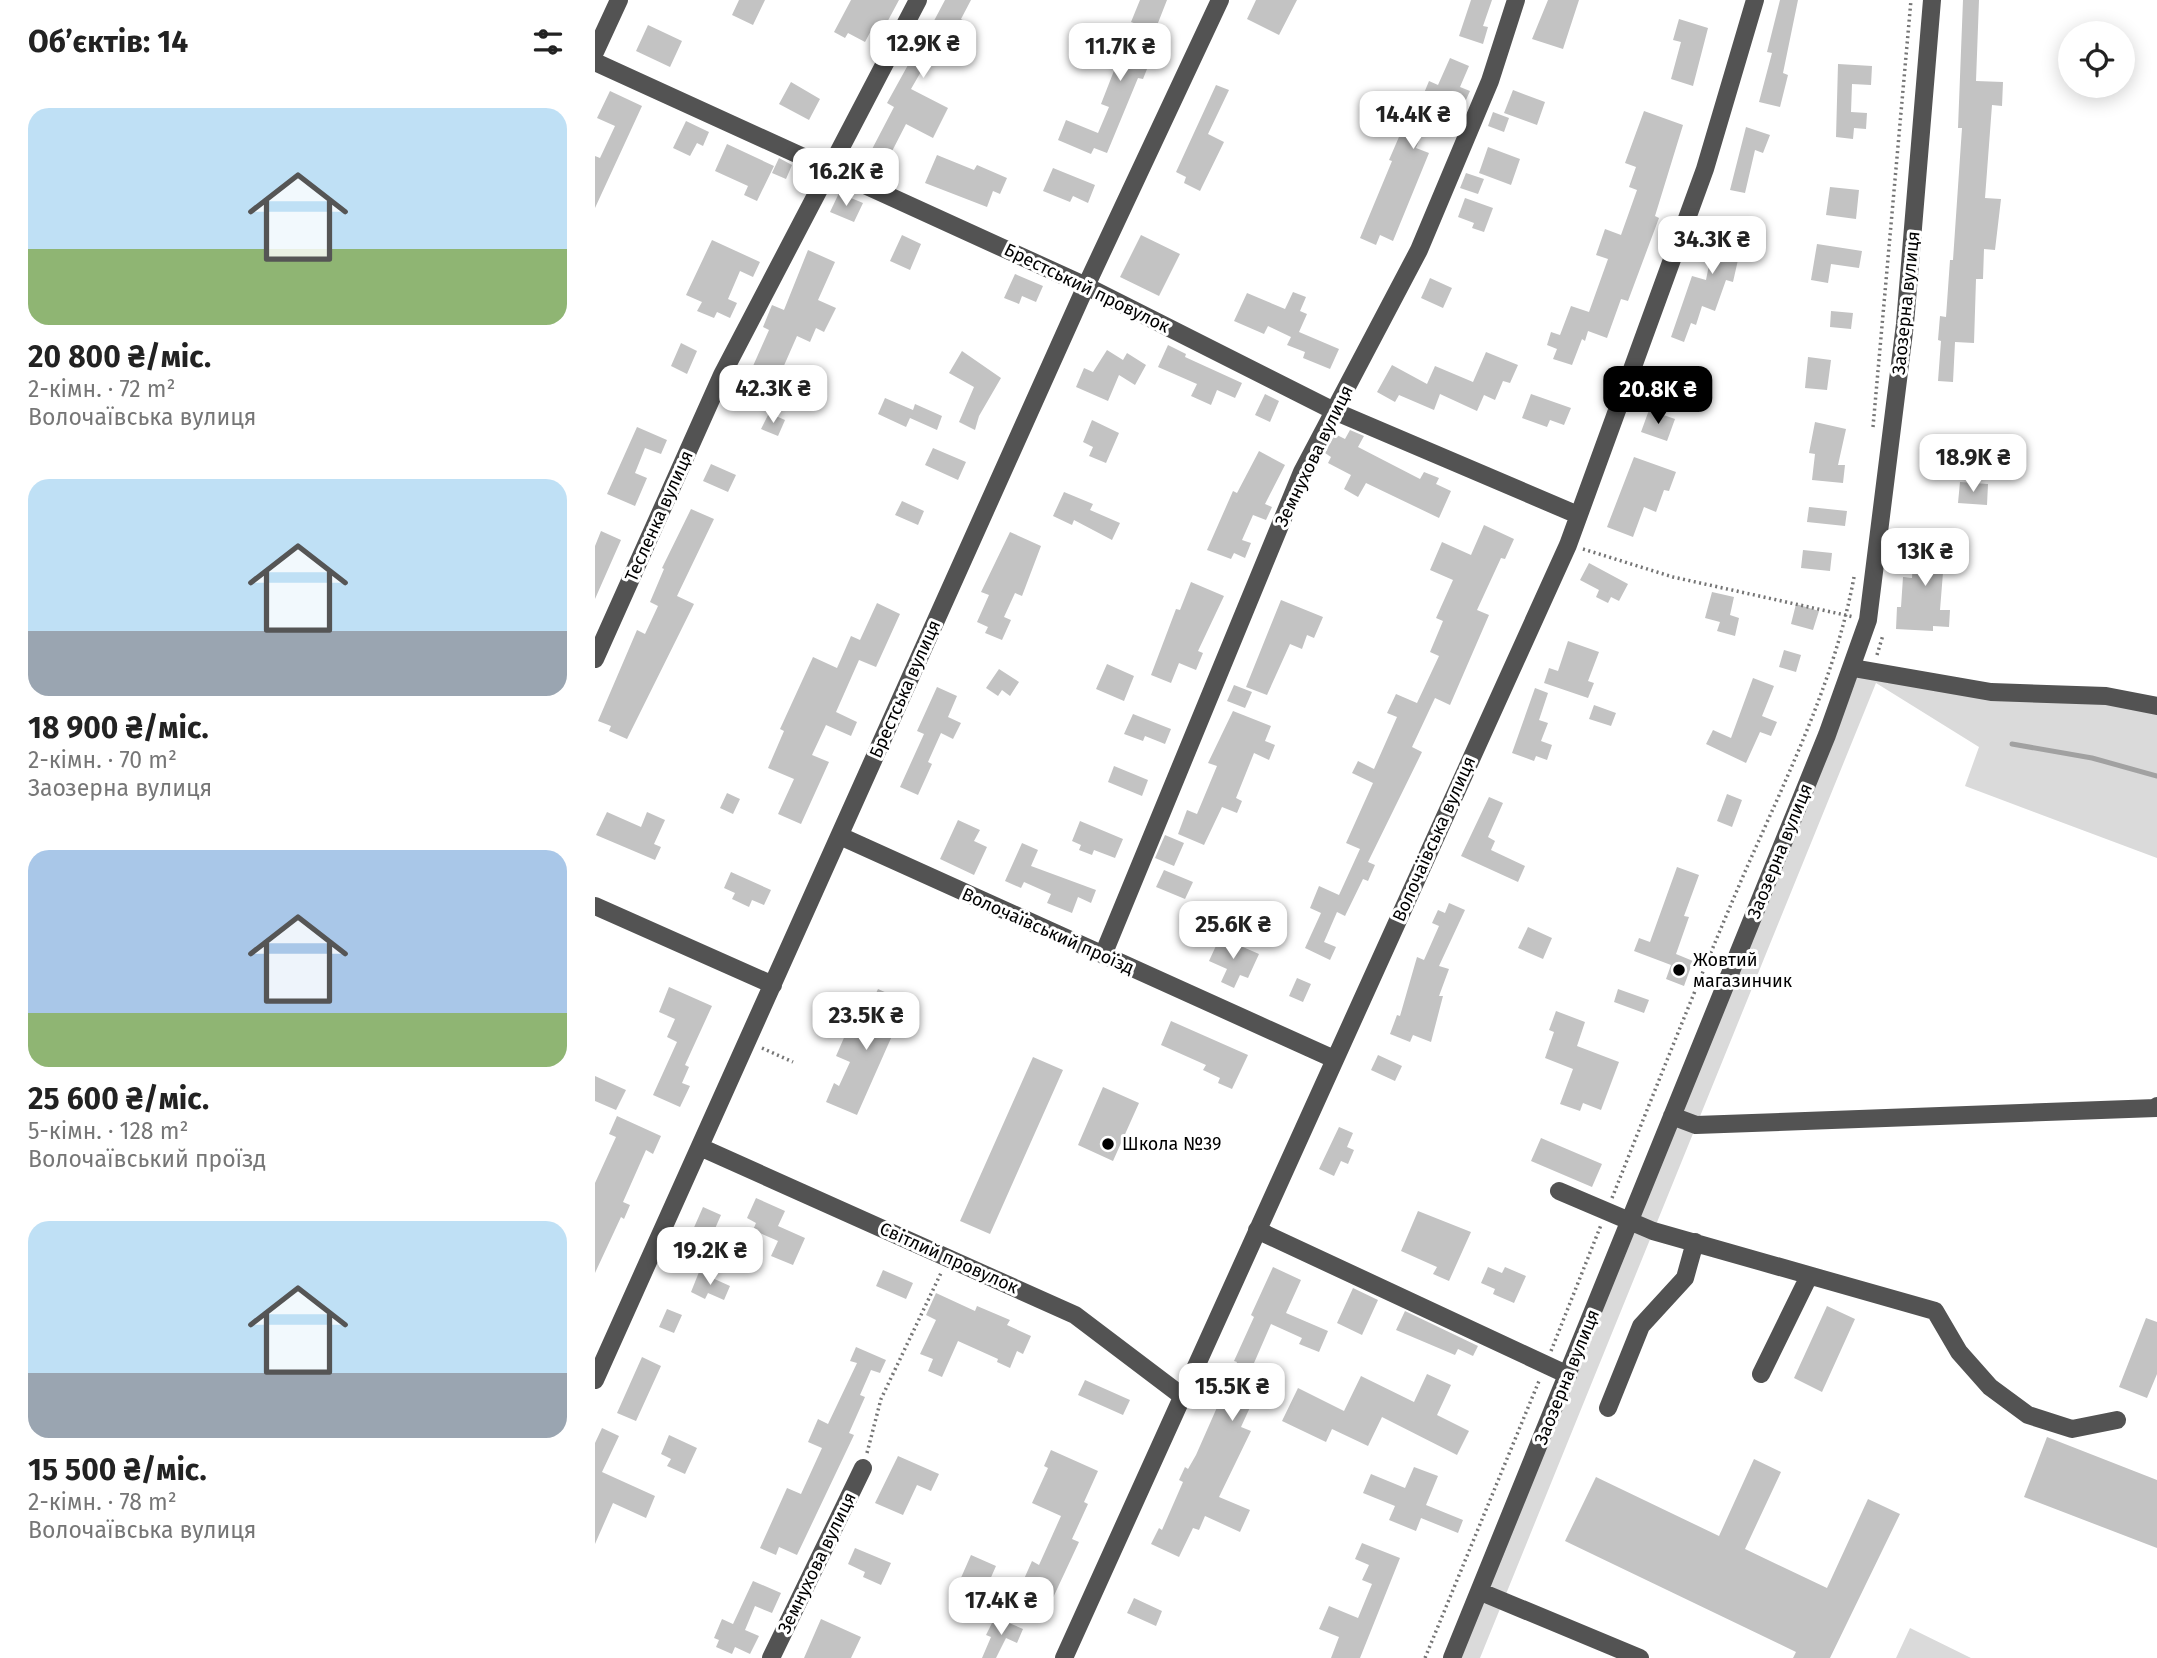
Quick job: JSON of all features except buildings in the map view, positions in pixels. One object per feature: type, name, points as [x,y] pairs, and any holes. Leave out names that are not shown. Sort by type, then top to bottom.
[{"type":"street","points":[[595,52],[619,0]]},
{"type":"street","name":"Тесленка вулиця","points":[[595,659],[722,375],[918,0]]},
{"type":"street","name":"Брестська вулиця","points":[[595,1380],[1086,286],[1220,0]]},
{"type":"street","name":"Земнухова вулиця","points":[[1103,955],[1301,472],[1419,250],[1490,81],[1516,0]]},
{"type":"street","name":"Волочаївська вулиця","points":[[1064,1658],[1568,545],[1705,169],[1755,0]]},
{"type":"street","name":"Заозерна вулиця","points":[[1452,1658],[1481,1592],[1628,1221],[1853,668],[1868,620],[1905,324],[1932,0]]},
{"type":"street","name":"Брестський провулок","points":[[595,62],[1086,286],[1334,411],[1579,515]]},
{"type":"street","points":[[1853,668],[1991,692],[2106,696],[2157,706]]},
{"type":"street","name":"Волочаївський проїзд","points":[[839,836],[1334,1059]]},
{"type":"street","points":[[595,906],[773,985]]},
{"type":"street","points":[[1672,1116],[1696,1125],[2157,1106]]},
{"type":"street","name":"Світлий провулок","points":[[700,1147],[1075,1315],[1182,1396]]},
{"type":"street","points":[[1559,1191],[1628,1221],[1935,1311],[1959,1352],[1982,1378],[2028,1415],[2072,1429],[2117,1420]]},
{"type":"street","points":[[1257,1230],[1568,1375]]},
{"type":"street","points":[[1608,1408],[1641,1326],[1685,1278],[1695,1242]]},
{"type":"street","points":[[1761,1374],[1809,1276]]},
{"type":"street","name":"Земнухова вулиця","points":[[772,1658],[863,1468]]},
{"type":"street","points":[[1481,1592],[1640,1658]]},
{"type":"path","points":[[1873,431],[1911,0]]},
{"type":"path","points":[[1568,545],[1672,577],[1845,615]]},
{"type":"path","points":[[1548,1357],[1723,924],[1817,706],[1845,615],[1856,566]]},
{"type":"path","points":[[1873,672],[1885,625]]},
{"type":"path","points":[[748,1041],[793,1062]]},
{"type":"path","points":[[863,1468],[881,1399],[948,1258]]},
{"type":"path","points":[[1425,1658],[1542,1372]]},
{"type":"shaded area","points":[[1853,668],[2157,706],[2157,858],[1965,786],[1979,747],[1876,683],[1480,1658],[1452,1658]]},
{"type":"shaded area","points":[[1910,1628],[1971,1658],[1896,1658]]},
{"type":"waterway","points":[[2012,744],[2092,758],[2157,776]]},
{"type":"place","name":"Жовтий магазинчик","points":[[1679,970]]},
{"type":"place","name":"Школа №39","points":[[1108,1144]]}]
